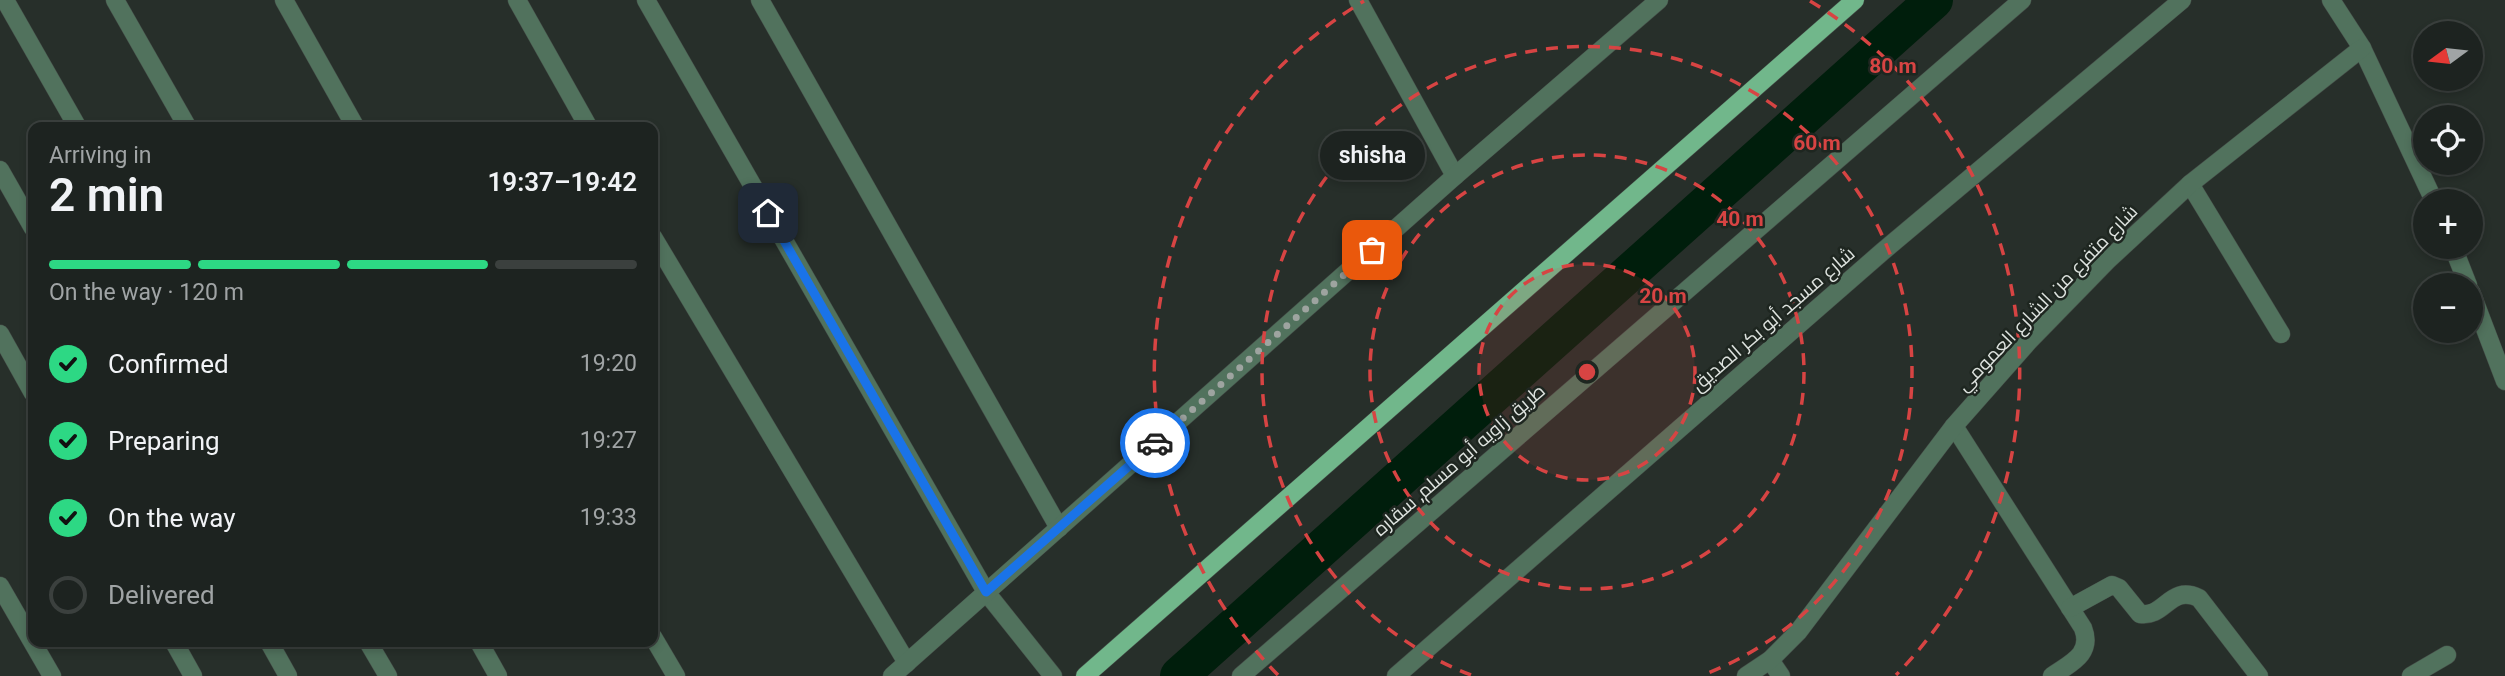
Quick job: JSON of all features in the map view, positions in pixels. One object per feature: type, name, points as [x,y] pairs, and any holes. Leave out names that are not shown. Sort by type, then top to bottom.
[{"type":"main road","points":[[1086,676],[1855,0]]},
{"type":"street","points":[[5,0],[75,122]]},
{"type":"street","points":[[115,0],[185,122]]},
{"type":"street","points":[[284,0],[353,122]]},
{"type":"street","points":[[517,0],[586,122]]},
{"type":"street","points":[[646,0],[986,592],[1053,676]]},
{"type":"street","points":[[760,0],[1059,528]]},
{"type":"street","points":[[1358,0],[1455,176]]},
{"type":"street","points":[[892,676],[1455,176],[1658,0]]},
{"type":"street","name":"طريق زاويه أبو مسلم, سقاره","points":[[1241,676],[2022,0]]},
{"type":"street","name":"شارع مسجد أبو بكر الصديق","points":[[1396,676],[1882,252],[2182,0]]},
{"type":"street","points":[[2331,0],[2362,48],[2428,189]]},
{"type":"street","name":"شارع متفرع من الشارع العمومي","points":[[1746,676],[1770,660],[1798,632],[1954,426],[2029,341],[2107,261],[2190,184],[2362,48]]},
{"type":"street","points":[[0,170],[28,219]]},
{"type":"street","points":[[2190,184],[2281,334]]},
{"type":"street","points":[[658,245],[907,663]]},
{"type":"street","points":[[2483,323],[2505,381]]},
{"type":"street","points":[[0,334],[28,384]]},
{"type":"street","points":[[1954,426],[2083,628],[2087,641],[2085,648],[2077,659],[2052,676]]},
{"type":"street","points":[[2070,608],[2112,585],[2119,588],[2140,614],[2145,615],[2155,612],[2176,596],[2188,593],[2199,598],[2259,676]]},
{"type":"street","points":[[0,586],[28,634]]},
{"type":"street","points":[[658,645],[676,676]]},
{"type":"street","points":[[35,647],[52,676]]},
{"type":"street","points":[[177,647],[193,676]]},
{"type":"street","points":[[272,647],[288,676]]},
{"type":"street","points":[[371,647],[387,676]]},
{"type":"street","points":[[482,647],[498,676]]},
{"type":"street","points":[[2411,676],[2446,655]]},
{"type":"street","points":[[1770,660],[1781,676]]},
{"type":"waterway","points":[[1179,676],[1934,0]]},
{"type":"way so far","points":[[1155,443],[1372,250]]},
{"type":"place","name":"shisha","points":[[1372,250]]},
{"type":"route","points":[[768,213],[986,592],[1155,443]]}]
